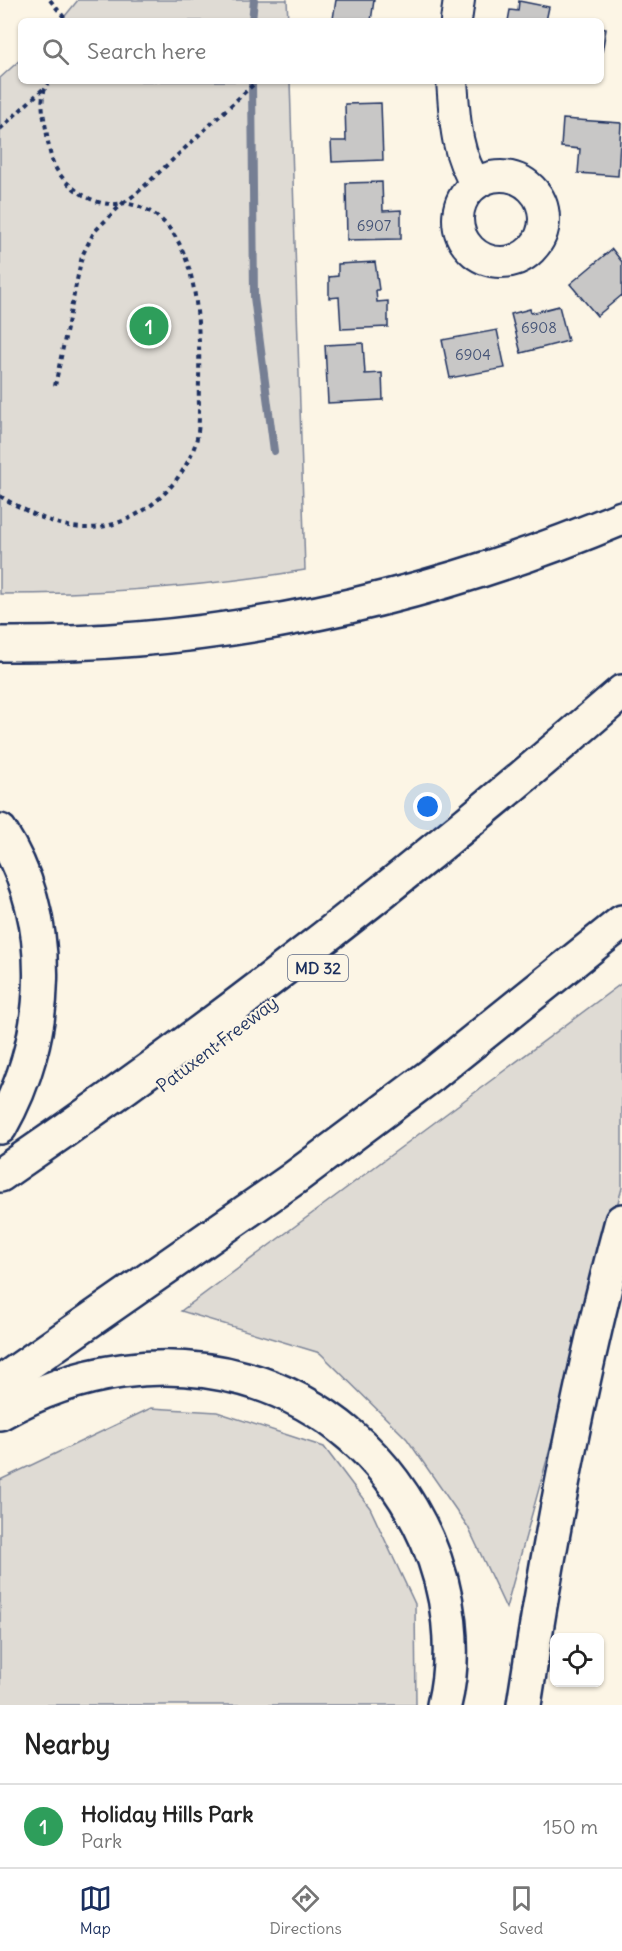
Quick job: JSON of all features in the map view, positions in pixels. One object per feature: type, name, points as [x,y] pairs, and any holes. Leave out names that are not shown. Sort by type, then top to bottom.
[{"type":"highway","points":[[0,644],[136,639],[261,625],[367,603],[465,577],[549,549],[622,518]]},
{"type":"highway","points":[[0,1175],[185,1042],[422,862],[622,692]]},
{"type":"highway","name":"Patuxent Freeway","points":[[0,1198],[189,1065],[330,960],[435,877],[622,720]]},
{"type":"highway","points":[[0,831],[25,882],[36,927],[42,975],[39,1016],[29,1060],[15,1100],[0,1127]]},
{"type":"highway","points":[[0,1383],[294,1179],[433,1074],[622,922]]},
{"type":"highway","points":[[524,1705],[558,1500],[582,1378],[622,1221]]},
{"type":"highway","points":[[0,1413],[60,1386],[108,1371],[160,1367],[208,1370],[250,1380],[291,1396],[331,1419],[362,1444],[390,1475],[417,1516],[435,1559],[447,1607],[450,1651],[444,1705]]},
{"type":"street","points":[[456,18],[459,0]]},
{"type":"street","points":[[452,84],[456,140],[466,170],[476,184]]},
{"type":"path","points":[[50,0],[65,18]]},
{"type":"path","points":[[0,129],[47,84]]},
{"type":"path","points":[[54,386],[82,256],[94,232],[254,84]]},
{"type":"path","points":[[0,496],[49,519],[88,528],[120,523],[166,493],[185,468],[196,440],[200,341],[194,286],[179,244],[166,225],[151,211],[136,205],[92,200],[61,177],[53,163],[41,105],[44,88]]},
{"type":"shaded area","points":[[78,0],[287,0],[288,18],[63,18]]},
{"type":"shaded area","points":[[18,62],[18,84],[290,84],[305,570],[229,581],[153,588],[76,593],[0,594],[0,78]]},
{"type":"shaded area","points":[[622,983],[622,1188],[506,1608],[468,1527],[407,1439],[320,1353],[181,1311]]},
{"type":"shaded area","points":[[151,1408],[217,1412],[324,1447],[370,1508],[415,1604],[416,1705],[0,1705],[0,1480]]},
{"type":"building","points":[[336,0],[374,0],[371,18],[333,18]]},
{"type":"building","points":[[519,1],[549,7],[547,18],[509,18],[510,10],[518,11]]},
{"type":"building","points":[[381,103],[383,160],[332,162],[331,141],[346,141],[345,104]]},
{"type":"building","points":[[563,119],[621,123],[618,176],[578,173],[580,149],[561,147]]},
{"type":"building","points":[[382,182],[383,211],[401,210],[401,239],[347,240],[346,183]]},
{"type":"building","points":[[612,249],[622,262],[622,295],[597,316],[570,284]]},
{"type":"building","points":[[375,262],[379,290],[376,290],[377,302],[388,301],[388,327],[341,329],[339,297],[329,298],[329,277],[338,276],[338,264]]},
{"type":"building","points":[[559,306],[568,341],[521,353],[511,314],[530,309],[531,313]]},
{"type":"building","points":[[497,330],[505,368],[450,378],[442,340]]},
{"type":"building","points":[[363,343],[365,374],[382,373],[383,400],[328,403],[325,345]]},
{"type":"waterway","points":[[252,18],[254,0]]},
{"type":"waterway","points":[[252,84],[254,297],[274,451]]},
{"type":"place","name":"Holiday Hills Park","points":[[149,326]]}]
